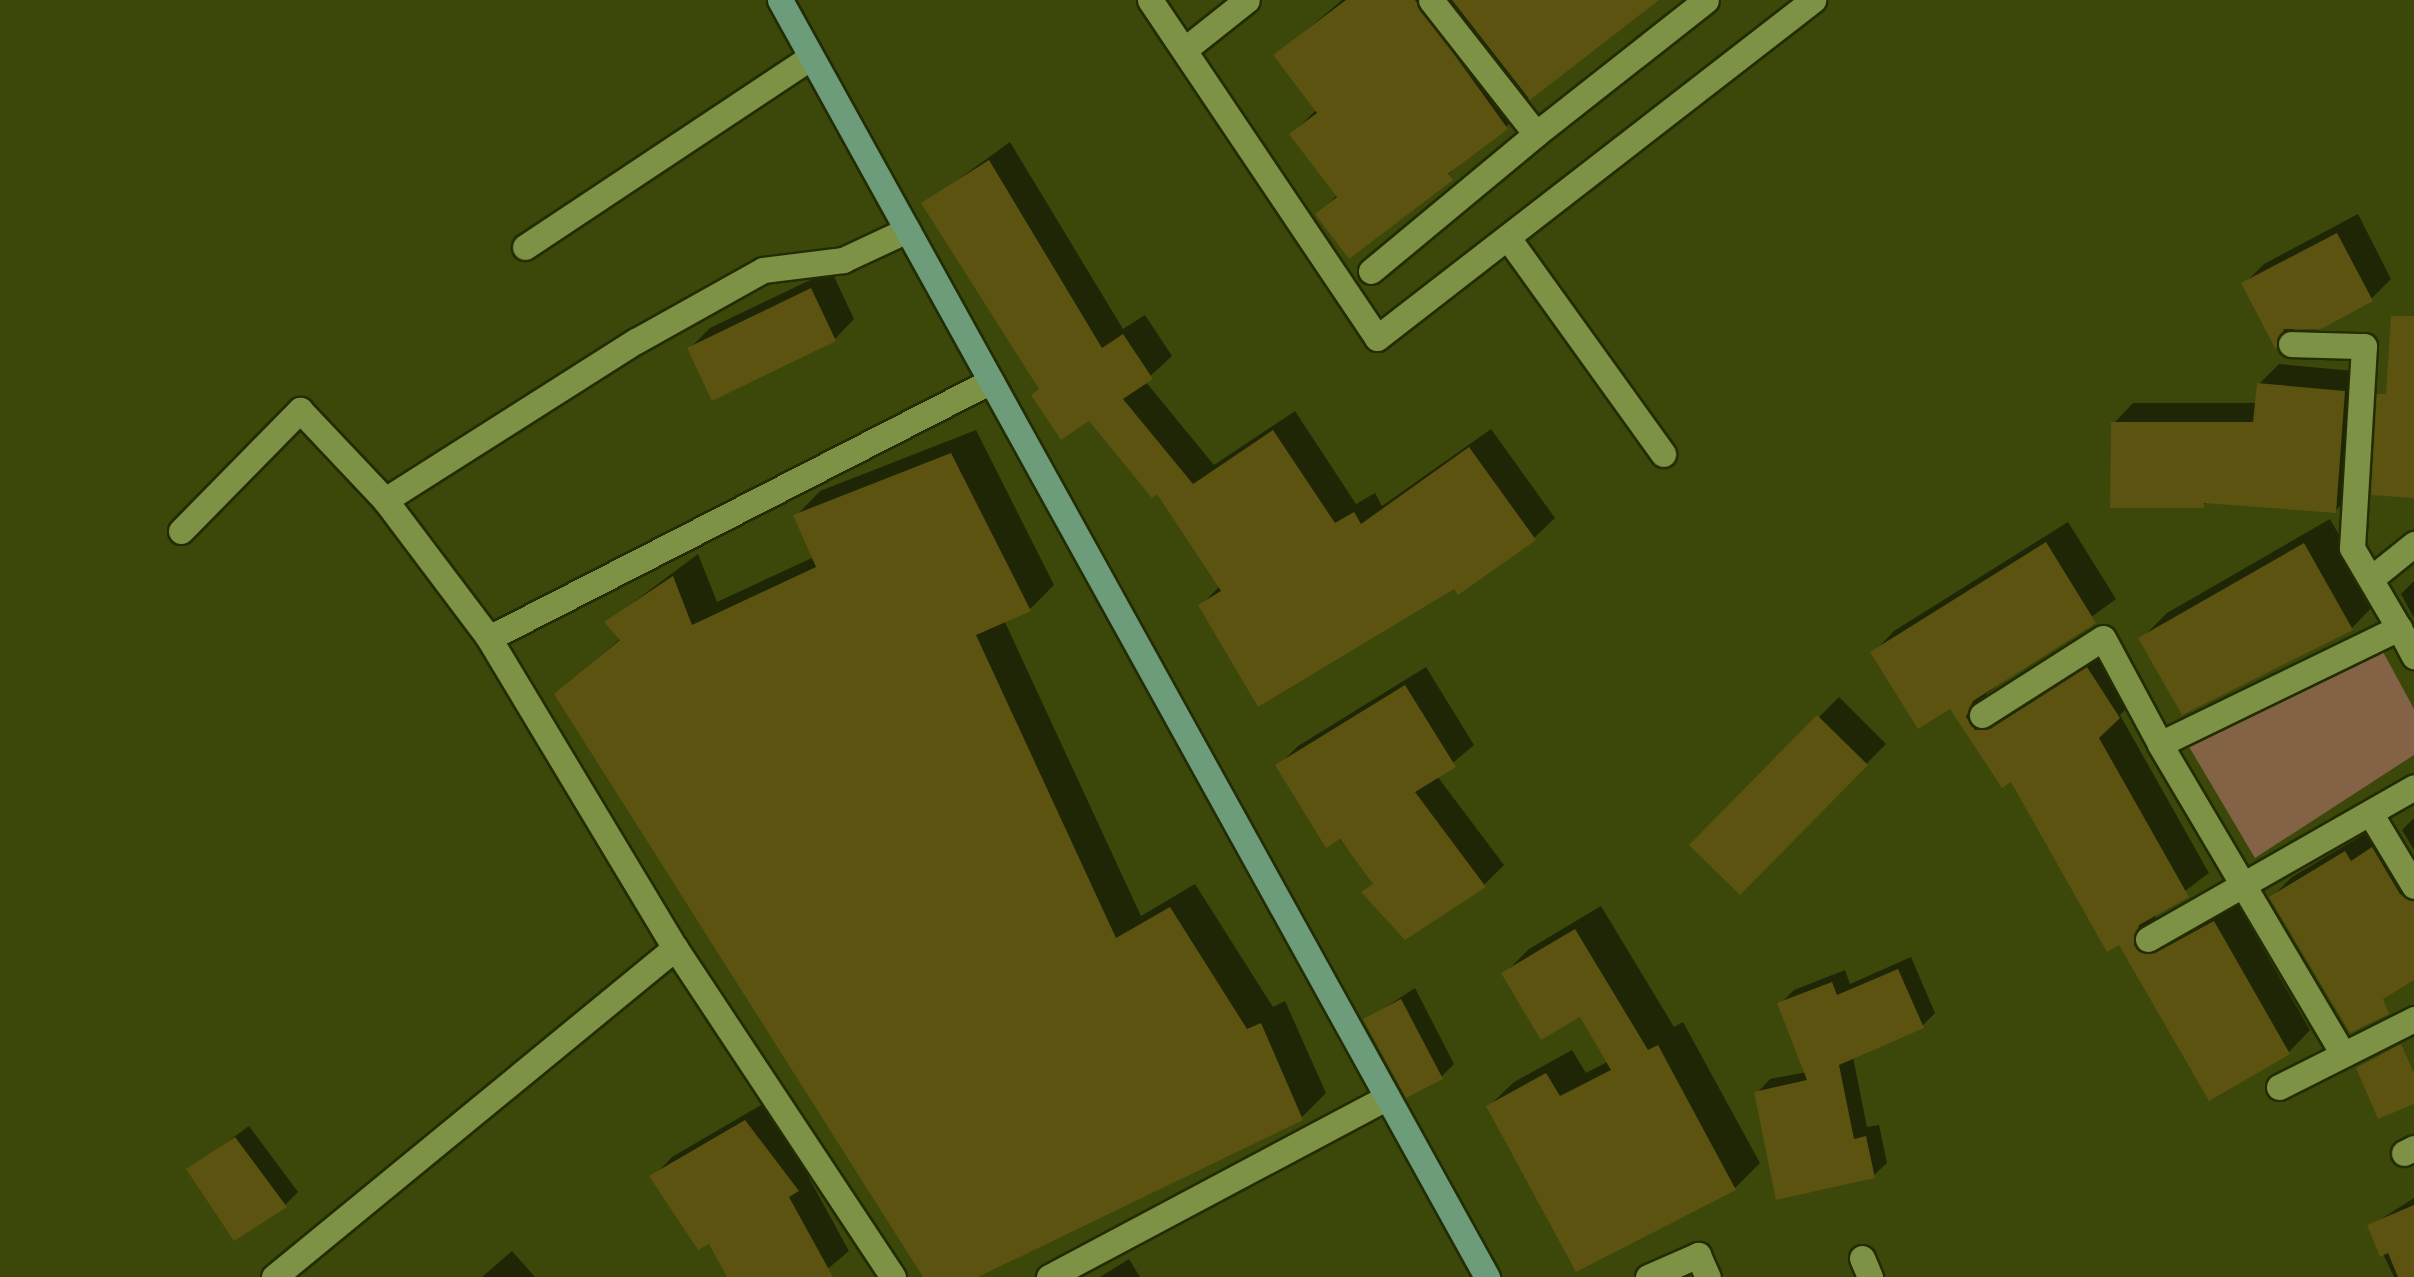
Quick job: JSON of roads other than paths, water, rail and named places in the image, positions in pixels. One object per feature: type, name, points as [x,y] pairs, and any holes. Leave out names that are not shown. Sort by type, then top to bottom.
[{"type":"main road","points":[[780,0],[1487,1277]]},
{"type":"street","points":[[1150,0],[1377,338],[1813,0]]},
{"type":"street","points":[[1184,50],[1246,0]]},
{"type":"street","points":[[1431,0],[1536,134]]},
{"type":"street","points":[[1371,271],[1706,0]]},
{"type":"street","points":[[525,247],[811,57]]},
{"type":"street","points":[[384,500],[636,341],[763,270],[843,260],[907,230]]},
{"type":"street","points":[[1508,238],[1663,454]]},
{"type":"street","points":[[2291,344],[2364,346],[2352,548],[2374,577],[2414,656]]},
{"type":"street","points":[[489,638],[991,381]]},
{"type":"street","points":[[181,532],[300,410],[384,500],[489,638],[675,948],[893,1277]]},
{"type":"street","points":[[2374,577],[2414,544]]},
{"type":"street","points":[[2160,744],[2399,628]]},
{"type":"street","points":[[1982,715],[2102,638],[2241,887],[2344,1054]]},
{"type":"street","points":[[2148,940],[2414,787]]},
{"type":"street","points":[[2370,813],[2414,886]]},
{"type":"street","points":[[274,1277],[675,948]]},
{"type":"street","points":[[2279,1086],[2414,1020]]},
{"type":"street","points":[[1049,1277],[1387,1097]]},
{"type":"street","points":[[1648,1277],[1698,1255],[1708,1277]]}]
